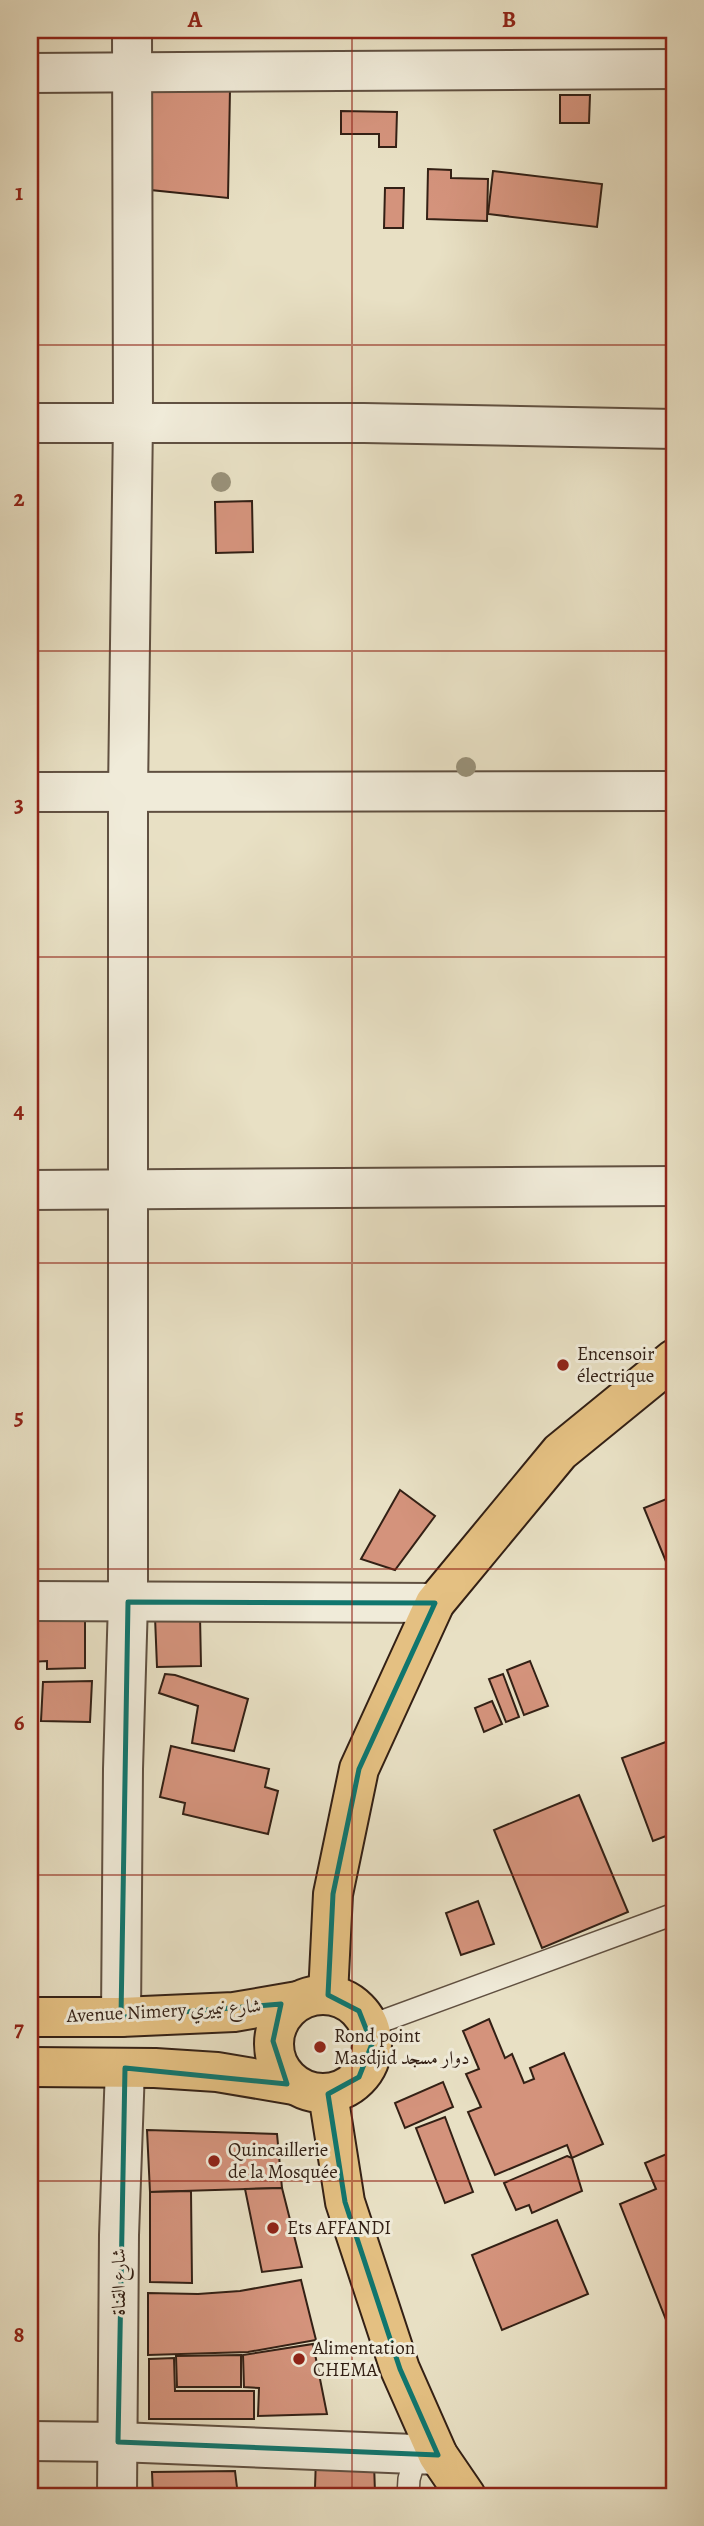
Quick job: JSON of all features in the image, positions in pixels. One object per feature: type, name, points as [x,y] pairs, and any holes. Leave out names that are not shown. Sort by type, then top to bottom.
[{"type":"main road","points":[[313,1998],[359,1769],[435,1603],[560,1452],[674,1359]]},
{"type":"main road","points":[[30,2067],[217,2072],[311,2089],[345,2088],[359,2077],[369,2062],[372,2044],[369,2026],[359,2011],[345,2000],[313,1998],[285,2011],[277,2025],[273,2041],[276,2058],[282,2073],[311,2089],[427,2455],[466,2496]]},
{"type":"main road","name":"Avenue Nimery شارع نيميري","points":[[30,2017],[121,2017],[234,2012],[313,1998]]},
{"type":"street","points":[[121,2017],[123,1769],[128,1602],[132,30]]},
{"type":"street","points":[[30,73],[674,69]]},
{"type":"street","points":[[30,423],[377,423],[674,429]]},
{"type":"street","points":[[30,792],[674,790]]},
{"type":"street","points":[[30,1190],[674,1186]]},
{"type":"street","points":[[30,1601],[435,1603]]},
{"type":"street","name":"شارع القناة","points":[[117,2496],[119,2235],[125,2068]]},
{"type":"street","points":[[30,2441],[118,2442],[427,2455]]},
{"type":"lane","points":[[369,2026],[674,1914]]},
{"type":"lane","points":[[408,2496],[409,2479],[427,2455]]},
{"type":"highlighted area","points":[[128,1602],[435,1603],[359,1769],[333,1894],[328,1995],[359,2011],[372,2044],[359,2077],[328,2094],[345,2202],[400,2369],[438,2455],[118,2442],[125,2068],[287,2084],[273,2041],[281,2004],[121,2017]]},
{"type":"building","points":[[92,30],[92,34],[30,32]]},
{"type":"building","points":[[143,87],[230,89],[228,198],[141,189]]},
{"type":"building","points":[[560,95],[590,95],[589,123],[560,123]]},
{"type":"building","points":[[341,111],[397,112],[396,147],[379,147],[379,134],[341,134]]},
{"type":"building","points":[[428,169],[451,170],[451,178],[488,179],[487,221],[427,219]]},
{"type":"building","points":[[493,171],[602,184],[597,227],[488,214]]},
{"type":"building","points":[[385,188],[404,188],[403,228],[384,228]]},
{"type":"building","points":[[252,501],[253,552],[216,553],[215,502]]},
{"type":"building","points":[[400,1490],[435,1516],[395,1570],[361,1559]]},
{"type":"building","points":[[674,1496],[674,1581],[644,1508]]},
{"type":"building","points":[[30,1608],[85,1608],[85,1668],[47,1669],[47,1661],[30,1662]]},
{"type":"building","points":[[200,1616],[201,1666],[157,1667],[155,1617]]},
{"type":"building","points":[[530,1661],[548,1706],[524,1715],[507,1670]]},
{"type":"building","points":[[165,1674],[248,1699],[234,1751],[192,1743],[198,1706],[159,1693]]},
{"type":"building","points":[[503,1674],[519,1717],[506,1722],[489,1679]]},
{"type":"building","points":[[92,1681],[90,1722],[41,1721],[43,1682]]},
{"type":"building","points":[[492,1701],[502,1724],[484,1732],[475,1708]]},
{"type":"building","points":[[674,1739],[674,1833],[653,1841],[622,1758]]},
{"type":"building","points":[[171,1746],[269,1769],[265,1787],[278,1791],[268,1834],[183,1814],[185,1803],[160,1797]]},
{"type":"building","points":[[579,1795],[628,1912],[542,1948],[494,1830]]},
{"type":"building","points":[[478,1901],[494,1944],[461,1955],[446,1913]]},
{"type":"building","points":[[489,2019],[505,2058],[512,2054],[524,2083],[534,2079],[530,2068],[564,2053],[603,2144],[572,2158],[567,2145],[495,2175],[468,2112],[481,2107],[466,2074],[479,2069],[463,2031]]},
{"type":"building","points":[[443,2082],[453,2107],[405,2128],[395,2103]]},
{"type":"building","points":[[445,2117],[473,2192],[445,2203],[416,2128]]},
{"type":"building","name":"Quincaillerie de la Mosquée","points":[[147,2130],[277,2134],[282,2188],[150,2192]]},
{"type":"building","points":[[674,2151],[674,2340],[620,2204],[656,2189],[645,2163]]},
{"type":"building","points":[[567,2156],[572,2158],[582,2191],[532,2213],[529,2205],[516,2210],[504,2183]]},
{"type":"building","name":"Ets AFFANDI","points":[[282,2188],[302,2267],[262,2272],[245,2189]]},
{"type":"building","points":[[191,2191],[192,2283],[150,2282],[150,2192]]},
{"type":"building","points":[[557,2220],[588,2294],[502,2330],[472,2255]]},
{"type":"building","points":[[301,2280],[316,2340],[248,2352],[148,2355],[148,2293],[240,2291]]},
{"type":"building","points":[[313,2344],[327,2414],[258,2416],[259,2388],[244,2387],[243,2355]]},
{"type":"building","points":[[241,2355],[241,2387],[177,2387],[176,2356]]},
{"type":"building","points":[[174,2358],[175,2391],[254,2391],[254,2419],[149,2419],[149,2359]]},
{"type":"building","points":[[316,2457],[374,2463],[375,2493],[315,2488]]},
{"type":"building","points":[[235,2471],[238,2496],[153,2496],[152,2472]]},
{"type":"place","name":"Encensoir électrique","points":[[563,1365]]},
{"type":"place","name":"Rond point Masdjid دوار مسجد","points":[[320,2047]]},
{"type":"place","name":"Quincaillerie de la Mosquée","points":[[214,2161]]},
{"type":"place","name":"Ets AFFANDI","points":[[273,2228]]},
{"type":"place","name":"Alimentation CHEMA","points":[[299,2359]]}]
